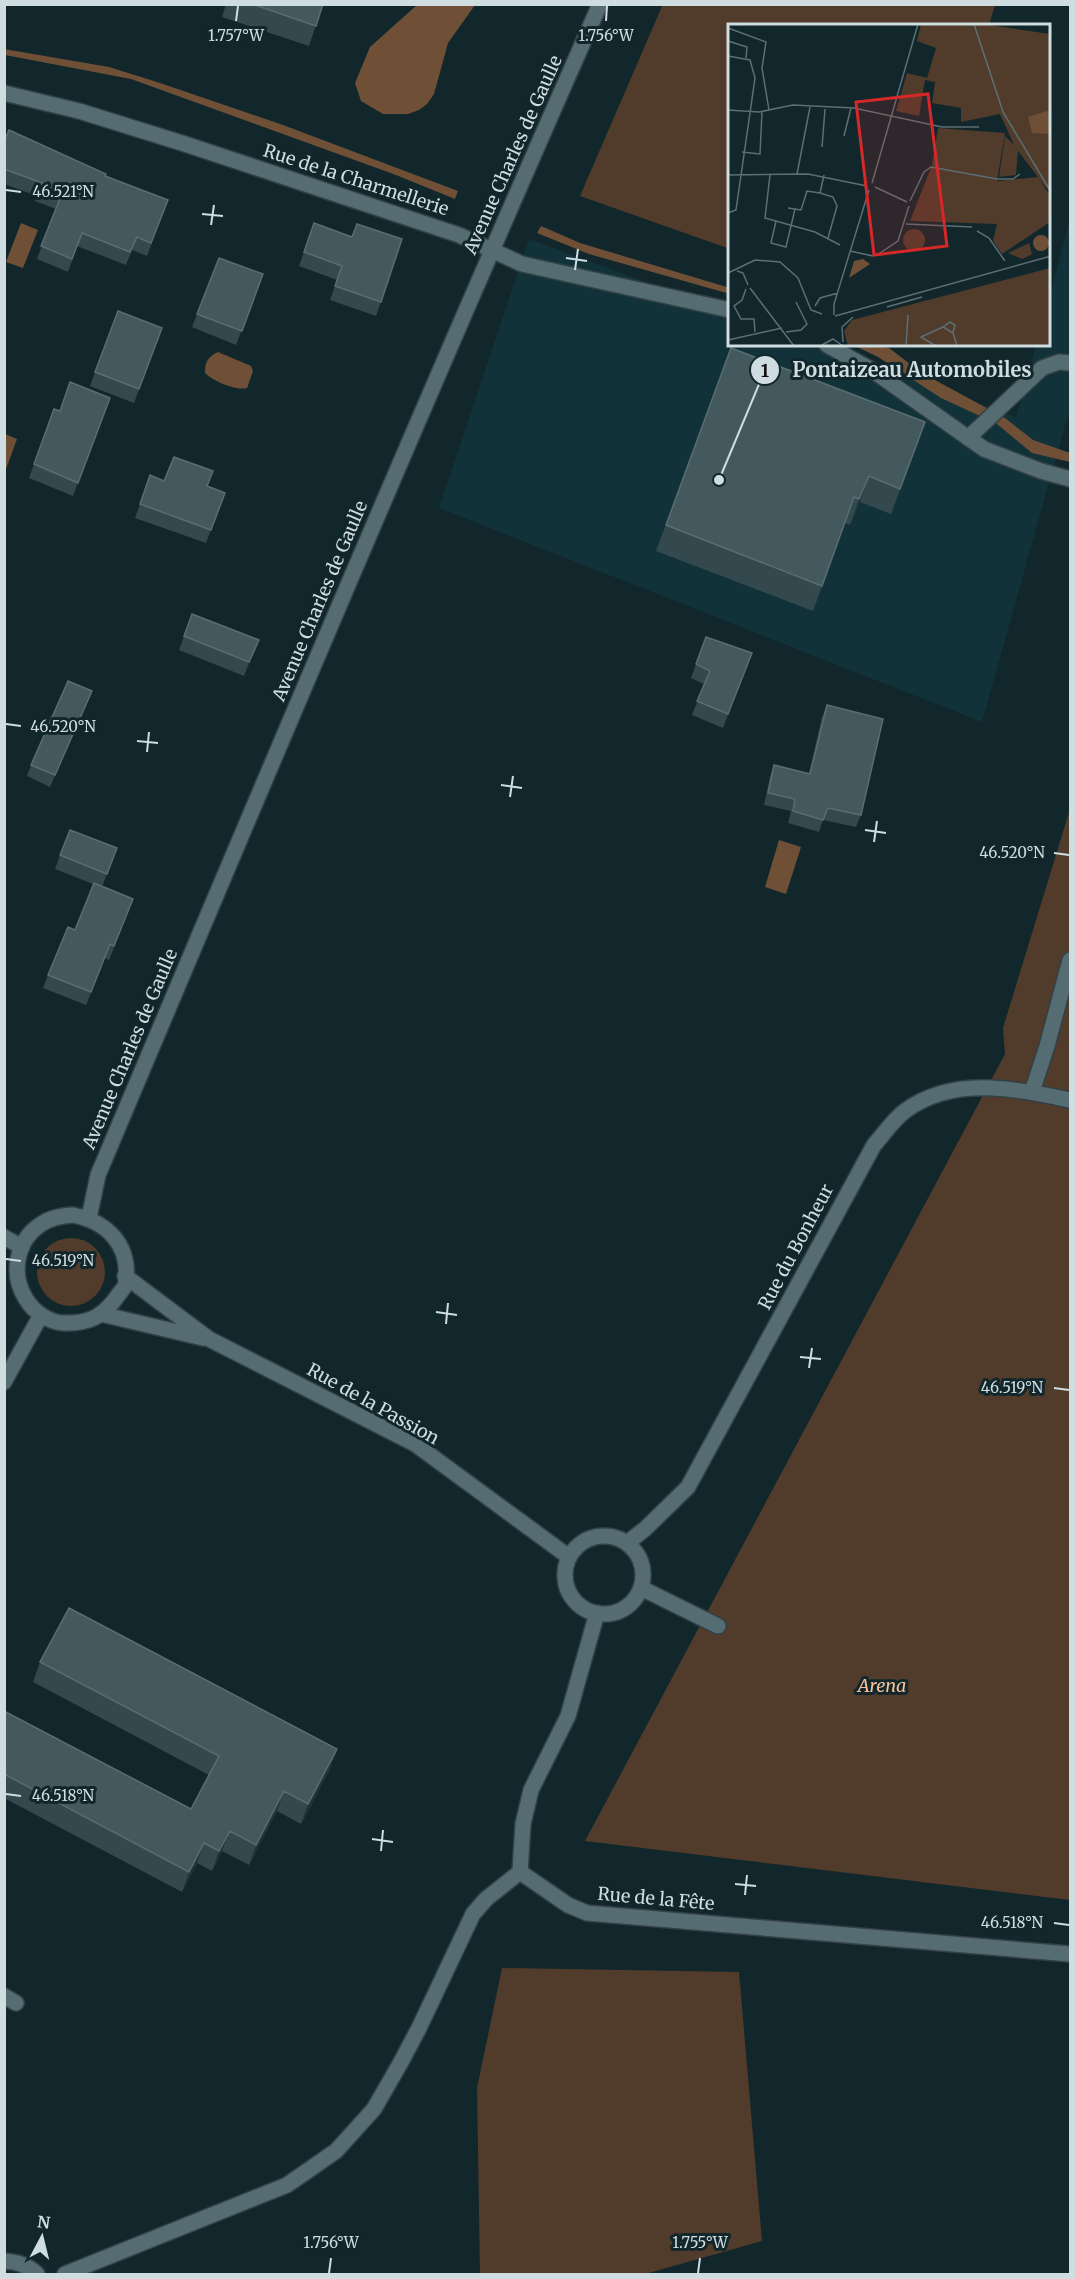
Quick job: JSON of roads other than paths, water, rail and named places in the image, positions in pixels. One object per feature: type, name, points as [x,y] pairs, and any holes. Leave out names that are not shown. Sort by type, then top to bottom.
[{"type":"street","name":"Avenue Charles de Gaulle","points":[[89,1218],[98,1175],[491,250],[600,4]]},
{"type":"street","name":"Rue de la Charmellerie","points":[[4,93],[79,111],[185,144],[459,235],[522,264],[728,309]]},
{"type":"street","points":[[829,346],[974,433],[984,449],[1041,471],[1071,479]]},
{"type":"street","points":[[974,433],[1042,368],[1059,362],[1071,363]]},
{"type":"street","points":[[1032,1092],[1071,960]]},
{"type":"street","name":"Rue du Bonheur","points":[[627,1543],[645,1529],[688,1487],[874,1146],[904,1111],[939,1093],[982,1086],[1032,1092],[1071,1100]]},
{"type":"street","points":[[73,1215],[89,1218],[105,1227],[117,1241],[124,1258],[126,1284],[109,1309],[94,1319],[76,1323],[58,1322],[41,1315],[29,1305],[21,1292],[17,1277],[17,1262],[30,1233],[42,1223],[73,1215]]},
{"type":"street","points":[[4,1238],[22,1247]]},
{"type":"street","points":[[125,1276],[208,1339]]},
{"type":"street","points":[[101,1314],[208,1339]]},
{"type":"street","points":[[4,1382],[41,1315]]},
{"type":"street","name":"Rue de la Passion","points":[[208,1339],[415,1444],[569,1557]]},
{"type":"street","points":[[602,1536],[615,1537],[627,1543],[636,1552],[642,1564],[644,1576],[636,1599],[626,1608],[615,1613],[590,1612],[578,1605],[570,1595],[566,1582],[565,1569],[569,1557],[578,1546],[589,1539],[602,1536]]},
{"type":"street","points":[[641,1588],[718,1626]]},
{"type":"street","points":[[65,2274],[287,2185],[336,2151],[374,2109],[419,2028],[473,1914],[486,1899],[520,1872],[523,1824],[531,1790],[568,1716],[597,1613]]},
{"type":"street","name":"Rue de la Fête","points":[[520,1872],[568,1905],[587,1912],[1071,1954]]},
{"type":"street","points":[[4,2261],[27,2266],[37,2274]]},
{"type":"place","name":"Pontaizeau Automobiles","points":[[719,480]]},
{"type":"park label","name":"Arena","points":[[882,1686]]}]
